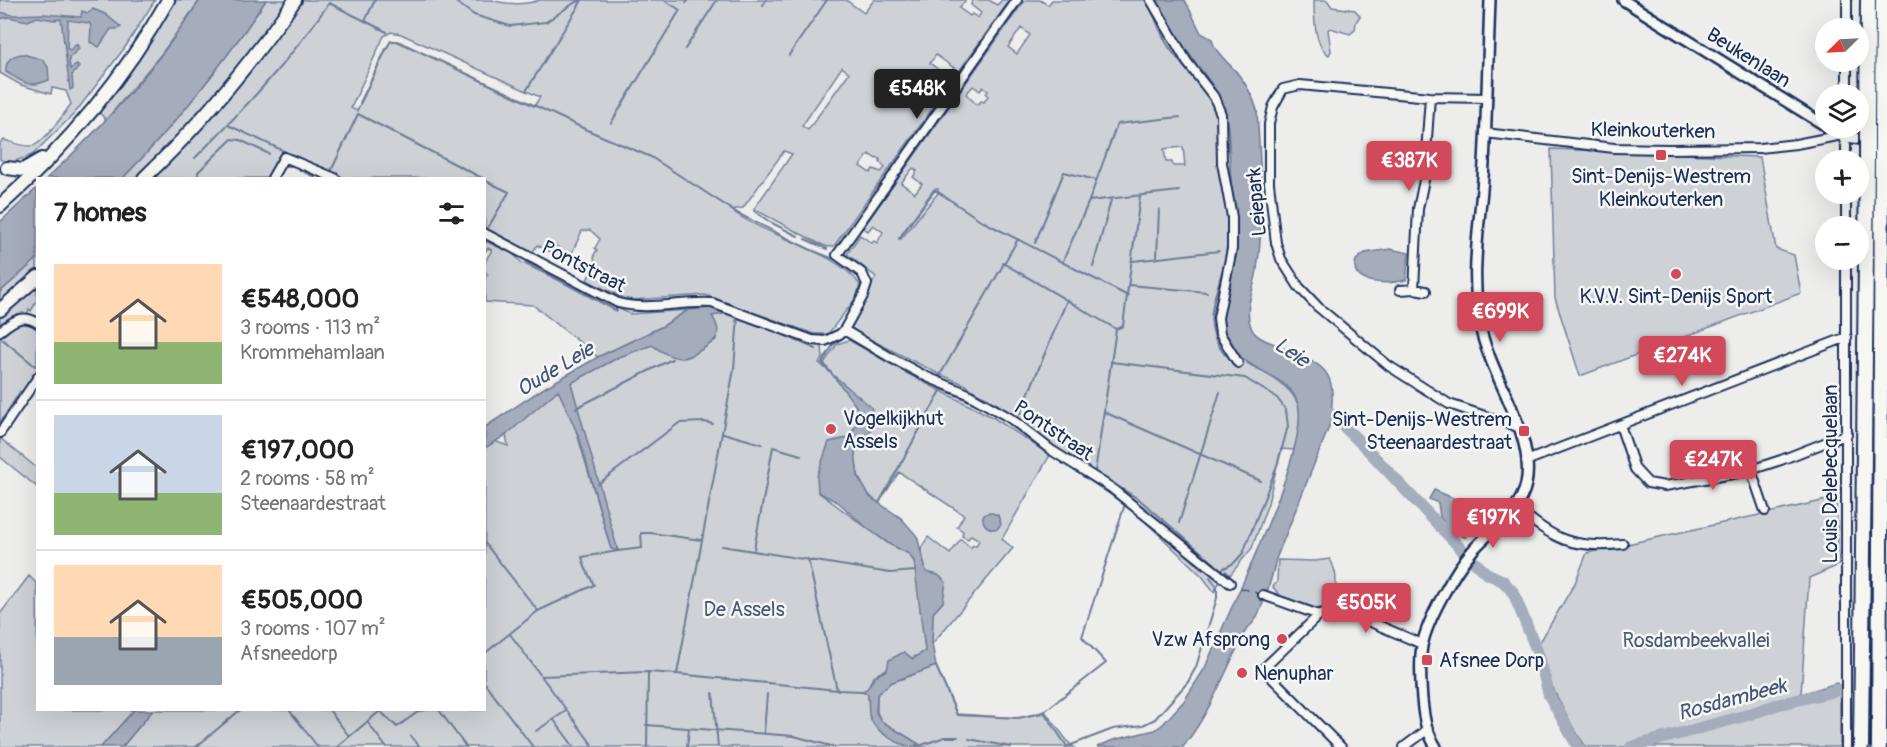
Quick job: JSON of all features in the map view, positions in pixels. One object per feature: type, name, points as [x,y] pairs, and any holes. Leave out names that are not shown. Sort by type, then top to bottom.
[{"type":"highway","points":[[0,206],[52,157],[84,121],[116,81],[168,0]]},
{"type":"highway","points":[[145,177],[170,153],[243,72],[295,0]]},
{"type":"highway","points":[[1861,747],[1868,0]]},
{"type":"highway","points":[[1879,747],[1883,0]]},
{"type":"highway","points":[[3,166],[23,170],[41,159],[52,157]]},
{"type":"highway","points":[[0,310],[36,280]]},
{"type":"street","points":[[844,330],[867,284],[862,273],[837,255],[1017,0]]},
{"type":"street","points":[[1151,0],[1187,62],[1214,97],[1221,114],[1222,163],[1232,217],[1232,249],[1218,318],[1220,334],[1238,363]]},
{"type":"street","points":[[1436,747],[1427,730],[1421,677],[1422,644],[1437,608],[1460,568],[1472,551],[1516,507],[1524,494],[1527,481],[1526,460],[1518,427],[1483,336],[1474,272],[1485,134],[1490,0]]},
{"type":"street","name":"Beukenlaan","points":[[1623,0],[1815,120]]},
{"type":"street","points":[[1847,0],[1847,18]]},
{"type":"street","name":"Leiepark","points":[[1487,98],[1430,97],[1290,87],[1280,92],[1269,124],[1269,183],[1276,243],[1281,259],[1299,287],[1318,307],[1389,366],[1449,404],[1518,427]]},
{"type":"street","points":[[1414,288],[1418,209],[1424,180],[1430,97]]},
{"type":"street","name":"Kleinkouterken","points":[[1485,134],[1614,148],[1760,148],[1823,138]]},
{"type":"street","name":"Beukenlaan","points":[[1851,138],[1887,141]]},
{"type":"street","points":[[273,177],[284,158],[332,177]]},
{"type":"street","name":"Pontstraat","points":[[486,234],[618,303],[632,307],[712,303],[818,341],[830,339],[844,330],[927,377],[966,393],[1010,418],[1052,450],[1110,487],[1230,583]]},
{"type":"street","name":"Louis Delebecquelaan","points":[[1846,270],[1846,747]]},
{"type":"street","points":[[1400,290],[1414,288],[1426,291]]},
{"type":"street","points":[[0,331],[16,318],[31,319],[36,322]]},
{"type":"street","points":[[1526,460],[1847,337]]},
{"type":"street","points":[[0,433],[36,380]]},
{"type":"street","points":[[1620,425],[1635,469],[1648,483],[1665,486],[1751,470],[1847,434]]},
{"type":"street","points":[[1751,470],[1765,511]]},
{"type":"street","points":[[1516,507],[1544,530],[1568,542],[1590,546],[1623,544]]},
{"type":"street","points":[[1263,595],[1319,615]]},
{"type":"street","points":[[1341,747],[1263,669],[1319,615],[1333,609],[1345,611],[1422,644]]},
{"type":"street","points":[[1405,747],[1427,730]]},
{"type":"green space","points":[[0,0],[155,0],[126,46],[75,113],[32,155],[7,164],[0,159],[0,143],[4,140],[25,146],[36,144],[53,128],[71,104],[66,91],[52,88],[51,94],[21,85],[0,73]]},
{"type":"green space","points":[[175,0],[200,0],[162,53],[106,120],[98,111],[143,53]]},
{"type":"green space","points":[[266,0],[492,0],[516,4],[540,0],[846,0],[864,13],[874,0],[966,0],[959,8],[970,16],[972,14],[978,18],[981,13],[971,5],[972,0],[989,0],[997,5],[1002,0],[1010,0],[834,246],[828,247],[818,243],[754,209],[792,154],[784,151],[743,208],[731,210],[763,229],[835,262],[860,285],[856,298],[828,334],[814,334],[705,295],[632,300],[622,298],[587,280],[595,265],[594,255],[597,250],[595,248],[600,239],[590,230],[582,231],[570,257],[573,259],[572,263],[558,256],[559,248],[550,242],[547,247],[554,251],[553,253],[537,245],[530,254],[486,228],[486,177],[342,177],[286,155],[275,164],[268,177],[124,177],[181,114]],"holes":[[[391,32],[401,34],[540,97],[534,106],[400,42],[391,40],[357,111],[351,108],[384,36]],[[936,55],[954,68],[948,77],[930,63]],[[842,67],[849,73],[808,130],[802,126]],[[869,154],[880,159],[885,168],[881,172],[873,169],[870,173],[860,166]]]},
{"type":"green space","points":[[1025,0],[1040,0],[1048,5],[1052,0],[1147,0],[1218,111],[1225,111],[1237,224],[1237,250],[1233,269],[1247,363],[1275,379],[1293,395],[1300,417],[1294,450],[1281,449],[1268,503],[1252,548],[1230,575],[1226,571],[1214,592],[1202,576],[1127,504],[1090,480],[1091,471],[964,384],[853,331],[850,323],[876,277],[847,254],[860,235],[872,243],[874,241],[877,243],[883,232],[873,225],[868,231],[863,228]],"holes":[[[1021,28],[1030,35],[1017,54],[1008,47]],[[973,86],[980,91],[983,87],[988,91],[984,102],[981,101],[977,105],[966,94]],[[1183,147],[1185,166],[1173,166],[1172,162],[1166,162],[1164,149]],[[913,168],[917,171],[913,177],[922,184],[915,193],[901,183]],[[934,189],[938,189],[938,193],[901,239],[899,238]]]},
{"type":"green space","points":[[1314,0],[1327,0],[1332,7],[1355,10],[1360,16],[1355,30],[1350,34],[1330,28],[1328,30],[1331,51],[1329,55],[1320,45],[1318,38]]},
{"type":"green space","name":"K.V.V. Sint-Denijs Sport","points":[[1551,149],[1760,157],[1776,249],[1794,255],[1801,293],[1580,376],[1555,298]]},
{"type":"green space","points":[[486,241],[512,253],[522,263],[630,314],[688,310],[663,326],[598,357],[533,305],[486,302],[486,277],[488,275],[486,259],[492,250],[488,248],[486,251]]},
{"type":"green space","points":[[36,260],[36,303],[31,311],[29,309],[25,321],[36,327],[36,372],[23,393],[20,391],[0,423],[0,292]]},
{"type":"green space","name":"De Assels","points":[[728,313],[738,316],[736,321],[746,313],[822,346],[823,358],[819,363],[832,374],[824,363],[837,344],[849,340],[908,374],[994,418],[1050,455],[1002,539],[1013,548],[932,644],[933,613],[943,602],[938,575],[926,572],[921,548],[928,537],[950,554],[961,539],[971,548],[973,545],[976,546],[979,540],[971,535],[968,539],[962,536],[963,531],[957,527],[964,515],[899,472],[879,503],[872,498],[862,485],[857,468],[856,443],[866,436],[856,406],[860,420],[847,438],[834,441],[818,492],[889,544],[908,553],[915,563],[922,608],[925,651],[875,676],[868,689],[869,708],[874,724],[884,734],[909,747],[122,747],[152,711],[486,711],[486,446],[494,441],[508,446],[506,435],[557,390],[566,396],[611,549],[571,383],[619,357],[652,345],[669,355],[677,357],[691,355],[716,340],[712,316]]},
{"type":"green space","points":[[0,438],[36,467],[36,486],[0,457]]},
{"type":"green space","name":"Rosdambeekvallei","points":[[1836,498],[1839,565],[1809,578],[1801,694],[1837,683],[1840,696],[1840,747],[1586,747],[1558,699],[1537,647],[1575,583],[1587,553]]},
{"type":"green space","points":[[1330,559],[1335,571],[1336,584],[1333,597],[1324,607],[1309,608],[1291,603],[1273,587],[1277,582],[1278,560]]},
{"type":"green space","points":[[29,576],[36,583],[36,711],[133,711],[101,747],[0,747],[0,614]]},
{"type":"green space","points":[[936,666],[957,714],[1019,718],[1045,711],[1074,747],[921,747],[881,721],[877,712],[877,694],[890,683]]},
{"type":"water","points":[[200,0],[266,0],[199,92],[124,177],[48,177],[129,94]]},
{"type":"water","name":"Leie","points":[[1157,0],[1185,0],[1201,33],[1212,39],[1219,53],[1244,82],[1254,100],[1257,110],[1261,209],[1259,249],[1248,312],[1249,320],[1252,330],[1260,337],[1304,357],[1324,370],[1332,390],[1332,406],[1329,427],[1276,559],[1260,611],[1244,634],[1192,735],[1183,747],[1097,747],[1113,740],[1155,730],[1184,701],[1205,668],[1281,491],[1293,454],[1299,423],[1297,401],[1291,390],[1245,361],[1226,341],[1222,327],[1223,307],[1234,267],[1237,238],[1226,118],[1216,92],[1178,38]]},
{"type":"water","points":[[93,9],[105,14],[121,27],[111,29],[99,47],[90,42],[91,26],[89,23],[68,20],[67,48],[70,50],[77,44],[79,49],[69,58],[70,69],[77,65],[79,67],[72,75],[73,88],[70,90],[61,19],[37,17],[28,21],[8,17],[0,19],[0,12],[12,15],[43,14],[81,17],[82,11],[88,13]]},
{"type":"water","points":[[23,54],[43,60],[48,67],[49,80],[30,84],[6,72],[10,59]]},
{"type":"water","points":[[36,189],[36,260],[0,292],[0,222]]},
{"type":"water","points":[[1390,249],[1409,253],[1406,280],[1381,283],[1372,282],[1358,275],[1355,269],[1356,260],[1365,253]]},
{"type":"water","points":[[711,308],[728,313],[712,316],[718,333],[710,344],[681,358],[665,354],[652,345],[619,357],[571,383],[618,551],[611,549],[579,437],[558,390],[506,435],[486,447],[486,426],[544,388],[598,357],[663,326],[688,310]]},
{"type":"water","points":[[832,374],[871,407],[874,416],[874,428],[856,443],[858,477],[870,497],[901,518],[917,536],[926,572],[938,575],[946,582],[943,602],[933,613],[932,644],[936,666],[890,683],[877,695],[876,712],[881,721],[919,744],[912,747],[893,740],[875,726],[869,715],[868,694],[862,691],[867,689],[875,676],[887,670],[889,660],[904,652],[913,659],[925,651],[914,561],[909,554],[891,545],[867,528],[839,503],[818,492],[817,476],[829,442],[848,438],[860,420],[856,406]]},
{"type":"water","points":[[1434,490],[1458,500],[1458,503],[1470,508],[1479,519],[1465,537],[1456,534],[1454,536],[1441,523],[1443,521],[1440,517],[1438,503],[1429,499]]},
{"type":"water","points":[[989,512],[998,515],[1001,524],[997,529],[986,526],[984,522],[983,516]]},
{"type":"water","points":[[133,711],[152,711],[122,747],[101,747]]},
{"type":"waterway","points":[[365,21],[375,0]]},
{"type":"waterway","points":[[453,0],[474,15],[510,26],[546,22],[582,0]]},
{"type":"waterway","points":[[611,123],[680,10],[664,0]]},
{"type":"waterway","points":[[686,3],[689,0]]},
{"type":"waterway","points":[[685,49],[717,0]]},
{"type":"waterway","points":[[763,5],[766,0]]},
{"type":"waterway","points":[[789,55],[827,0]]},
{"type":"waterway","points":[[1145,0],[1163,37],[1205,93],[1215,111]]},
{"type":"waterway","points":[[526,91],[581,2]]},
{"type":"waterway","points":[[195,158],[266,84],[329,3],[387,32]]},
{"type":"waterway","points":[[360,103],[387,47],[391,41],[397,41],[587,130],[651,157],[739,214],[836,260],[862,280],[861,291],[855,303]]},
{"type":"waterway","points":[[331,171],[358,114],[480,177]]},
{"type":"waterway","points":[[1179,191],[1089,201],[1117,124],[1180,117]]},
{"type":"waterway","points":[[228,125],[312,164]]},
{"type":"waterway","points":[[198,177],[198,172],[232,139],[240,140],[269,154]]},
{"type":"waterway","points":[[277,177],[281,169],[292,166]]},
{"type":"waterway","points":[[300,170],[315,177]]},
{"type":"waterway","points":[[1035,243],[1064,172],[1096,180]]},
{"type":"waterway","points":[[486,181],[509,192],[486,231]]},
{"type":"waterway","points":[[899,239],[935,190],[982,221],[1128,296]]},
{"type":"waterway","points":[[1003,263],[1116,329],[1123,326],[1140,196]]},
{"type":"waterway","points":[[1093,267],[1111,200]]},
{"type":"waterway","points":[[1063,261],[1089,201]]},
{"type":"waterway","points":[[1157,257],[1159,209]]},
{"type":"waterway","points":[[754,211],[798,236]]},
{"type":"waterway","points":[[805,239],[827,249]]},
{"type":"waterway","points":[[860,335],[939,377],[1018,239]]},
{"type":"waterway","points":[[1225,355],[1216,341],[1211,314],[1227,246]]},
{"type":"waterway","points":[[1133,261],[1219,251]]},
{"type":"waterway","points":[[525,262],[617,311]]},
{"type":"waterway","points":[[588,282],[621,297]]},
{"type":"waterway","points":[[1129,285],[1207,292]]},
{"type":"waterway","points":[[644,302],[705,298],[764,317]]},
{"type":"waterway","points":[[1020,414],[1067,300]]},
{"type":"waterway","points":[[768,319],[802,332],[829,334],[838,329],[852,308]]},
{"type":"waterway","points":[[647,747],[648,672],[677,674],[734,369],[738,316]]},
{"type":"waterway","points":[[32,325],[36,328]]},
{"type":"waterway","points":[[763,326],[816,349]]},
{"type":"waterway","points":[[1116,329],[1095,472],[1140,500],[1215,564]]},
{"type":"waterway","points":[[833,345],[846,335],[848,336]]},
{"type":"waterway","points":[[1,338],[35,366]]},
{"type":"waterway","points":[[828,344],[833,345],[822,363],[832,374]]},
{"type":"waterway","points":[[879,355],[942,389]]},
{"type":"waterway","points":[[576,408],[672,359]]},
{"type":"waterway","points":[[1111,362],[1245,378],[1277,398],[1286,410],[1288,426],[1278,463],[1243,553],[1234,563],[1222,569]]},
{"type":"waterway","points":[[0,425],[36,371]]},
{"type":"waterway","points":[[939,377],[988,398]]},
{"type":"waterway","points":[[18,413],[36,388]]},
{"type":"waterway","points":[[879,503],[942,389],[983,407]]},
{"type":"waterway","points":[[1179,523],[1220,392]]},
{"type":"waterway","points":[[994,402],[1041,437]]},
{"type":"waterway","name":"Rosdambeek","points":[[1319,407],[1331,414],[1366,448],[1464,552]]},
{"type":"waterway","points":[[1104,412],[1261,481]]},
{"type":"waterway","points":[[999,416],[1044,451]]},
{"type":"waterway","points":[[2,438],[15,417]]},
{"type":"waterway","points":[[598,484],[679,423],[713,424]]},
{"type":"waterway","points":[[723,433],[762,444]]},
{"type":"waterway","points":[[1047,441],[1058,450]]},
{"type":"waterway","points":[[754,549],[773,447],[801,455]]},
{"type":"waterway","points":[[936,666],[957,715],[1018,718],[1042,713],[1106,663],[1082,637],[1125,504],[1051,455]]},
{"type":"waterway","name":"Rosdambeek","points":[[1444,532],[1447,529]]},
{"type":"waterway","points":[[618,551],[642,548],[641,533],[701,540]]},
{"type":"waterway","points":[[486,545],[538,611]]},
{"type":"waterway","points":[[722,546],[890,573],[916,571]]},
{"type":"waterway","points":[[486,652],[538,611],[594,585],[582,557],[618,551],[617,549]]},
{"type":"waterway","points":[[1186,553],[1203,570]]},
{"type":"waterway","points":[[808,559],[837,690],[862,691]]},
{"type":"waterway","name":"Rosdambeek","points":[[1473,561],[1486,573],[1503,581],[1513,592],[1539,656],[1549,695],[1578,747]]},
{"type":"waterway","points":[[1066,747],[1113,729],[1143,725],[1155,719],[1188,682],[1196,667],[1217,598],[1217,587],[1210,577]]},
{"type":"waterway","points":[[510,634],[594,747]]},
{"type":"waterway","points":[[541,676],[648,672]]},
{"type":"waterway","points":[[677,674],[837,690]]},
{"type":"waterway","points":[[486,685],[533,747]]},
{"type":"waterway","name":"Rosdambeek","points":[[1631,747],[1776,705],[1843,689]]},
{"type":"waterway","points":[[713,693],[718,747]]},
{"type":"waterway","points":[[764,733],[767,694]]},
{"type":"waterway","points":[[196,747],[239,711]]},
{"type":"waterway","points":[[290,711],[318,747]]},
{"type":"waterway","points":[[330,711],[349,736]]},
{"type":"waterway","points":[[337,747],[380,711]]},
{"type":"waterway","points":[[380,711],[397,727],[419,711]]},
{"type":"waterway","points":[[440,711],[466,747]]},
{"type":"waterway","points":[[536,731],[566,711]]},
{"type":"waterway","points":[[1044,712],[1066,745]]},
{"type":"waterway","points":[[554,720],[574,747]]},
{"type":"waterway","points":[[368,723],[386,747]]},
{"type":"waterway","points":[[646,725],[794,736],[835,747]]},
{"type":"waterway","points":[[687,747],[689,729]]},
{"type":"waterway","points":[[411,736],[420,747]]},
{"type":"waterway","points":[[916,747],[945,737],[958,737]]},
{"type":"waterway","points":[[969,739],[1011,747]]},
{"type":"ferry route","points":[[1241,588],[1260,594]]},
{"type":"place","name":"Sint-Denijs-Westrem Kleinkouterken","points":[[1661,155]]},
{"type":"place","name":"K.V.V. Sint-Denijs Sport","points":[[1676,274]]},
{"type":"place","name":"Vogelkijkhut Assels","points":[[831,429]]},
{"type":"place","name":"Sint-Denijs-Westrem Steenaardestraat","points":[[1524,431]]},
{"type":"place","name":"Vzw Afsprong","points":[[1282,639]]},
{"type":"place","name":"Afsnee Dorp","points":[[1427,660]]},
{"type":"place","name":"Nenuphar","points":[[1242,673]]},
{"type":"water label","name":"Oude Leie","points":[[555,369]]}]
